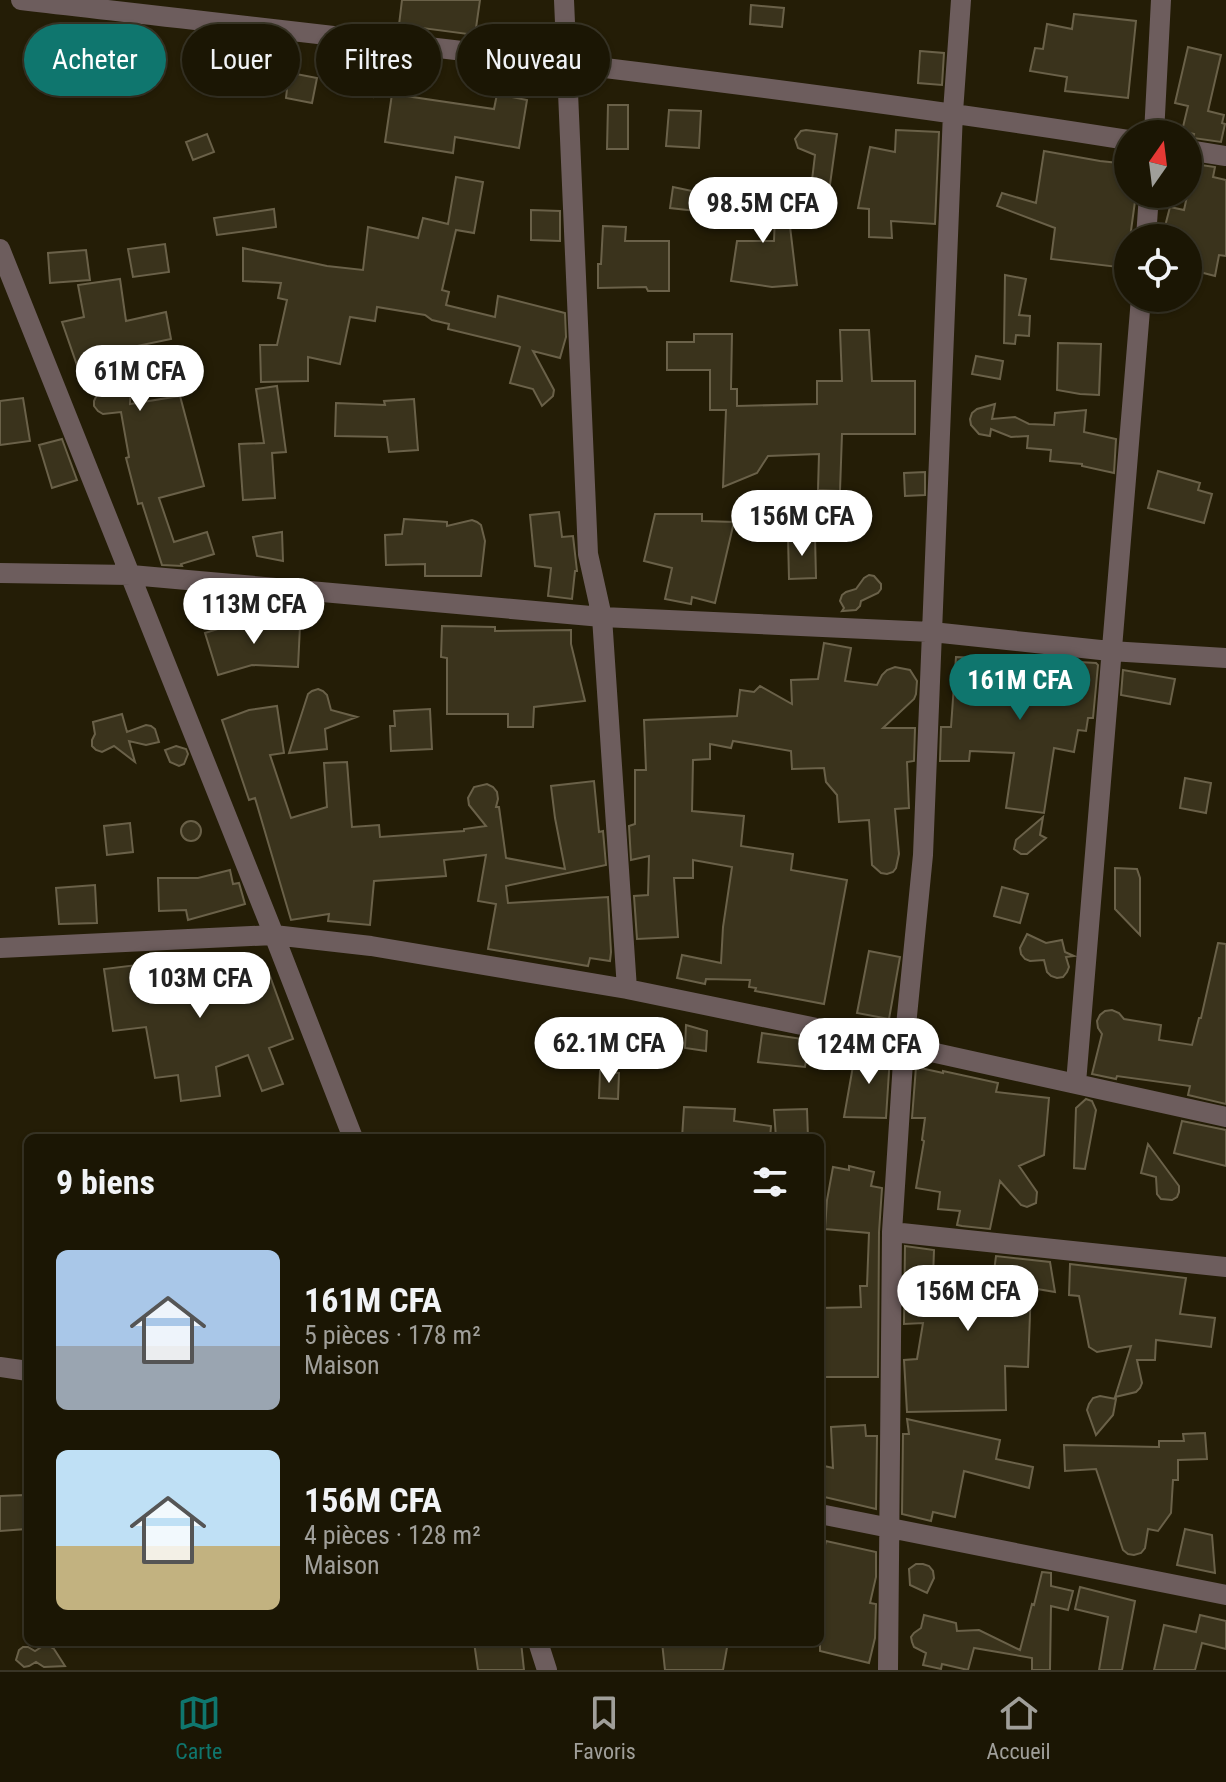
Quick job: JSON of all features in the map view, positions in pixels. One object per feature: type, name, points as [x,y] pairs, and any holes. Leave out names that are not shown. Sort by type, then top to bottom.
[{"type":"street","points":[[21,0],[457,50]]},
{"type":"street","points":[[564,0],[565,24]]},
{"type":"street","points":[[888,1670],[892,1232],[904,1046],[923,855],[953,112],[961,0]]},
{"type":"street","points":[[1155,120],[1161,0]]},
{"type":"street","points":[[610,69],[953,112],[1114,138]]},
{"type":"street","points":[[567,96],[588,554],[602,617],[627,989]]},
{"type":"street","points":[[1202,152],[1226,156]]},
{"type":"street","points":[[0,249],[351,1134]]},
{"type":"street","points":[[1076,1083],[1140,312]]},
{"type":"street","points":[[0,573],[131,575],[602,617],[932,632],[1110,651],[1226,658]]},
{"type":"street","points":[[0,948],[274,935],[371,946],[627,989],[1226,1117]]},
{"type":"street","points":[[892,1232],[1226,1267]]},
{"type":"street","points":[[0,1367],[24,1370]]},
{"type":"street","points":[[824,1515],[1226,1595]]},
{"type":"street","points":[[539,1646],[547,1670]]},
{"type":"building","points":[[402,0],[480,0],[477,24],[457,24],[457,33],[441,31],[441,24],[399,24]]},
{"type":"building","points":[[751,5],[784,8],[782,27],[750,24]]},
{"type":"building","points":[[1074,14],[1136,21],[1128,98],[1065,91],[1067,77],[1030,71],[1035,48],[1043,49],[1047,24],[1072,29]]},
{"type":"building","points":[[1188,47],[1221,55],[1208,111],[1224,115],[1221,142],[1202,139],[1202,120],[1185,120],[1188,106],[1175,103]]},
{"type":"building","points":[[920,51],[944,53],[942,85],[918,83]]},
{"type":"building","points":[[300,75],[316,78],[312,103],[286,98],[300,96]]},
{"type":"building","points":[[392,96],[494,109],[497,96],[527,100],[519,148],[455,137],[453,153],[385,142]]},
{"type":"building","points":[[608,105],[628,105],[628,149],[607,149]]},
{"type":"building","points":[[669,110],[701,111],[699,148],[666,146]]},
{"type":"building","points":[[806,130],[837,134],[827,206],[809,205],[815,155],[798,148],[795,139]]},
{"type":"building","points":[[896,130],[939,132],[935,224],[891,221],[892,238],[869,237],[869,209],[858,208],[870,147],[895,152]]},
{"type":"building","points":[[207,134],[214,152],[193,160],[186,142]]},
{"type":"building","points":[[1044,151],[1114,162],[1114,208],[1134,208],[1132,224],[1114,224],[1114,267],[1051,259],[1055,228],[997,206],[1002,193],[1036,203]]},
{"type":"building","points":[[1202,165],[1215,167],[1213,177],[1226,180],[1226,256],[1219,255],[1215,276],[1202,273],[1202,224],[1166,224],[1170,208],[1202,208]]},
{"type":"building","points":[[456,177],[483,182],[474,233],[456,230],[442,290],[449,292],[446,305],[495,317],[498,296],[565,313],[566,337],[560,358],[533,351],[554,390],[553,396],[542,406],[533,389],[510,383],[520,347],[448,329],[449,324],[425,315],[377,307],[375,321],[350,317],[340,364],[308,357],[308,381],[261,382],[260,345],[277,345],[287,300],[278,298],[281,283],[243,281],[243,248],[327,266],[363,270],[368,227],[418,238],[423,218],[448,224]]},
{"type":"building","points":[[673,187],[697,192],[696,211],[670,208]]},
{"type":"building","points":[[786,193],[797,285],[772,287],[731,281],[737,241],[774,241],[775,215],[774,221],[718,214],[722,196],[776,205],[776,194]]},
{"type":"building","points":[[274,209],[276,227],[217,235],[214,218]]},
{"type":"building","points":[[531,210],[560,211],[560,241],[531,240]]},
{"type":"building","points":[[603,226],[626,227],[625,241],[669,241],[669,291],[648,291],[646,287],[598,288]]},
{"type":"building","points":[[165,244],[169,272],[133,277],[128,249]]},
{"type":"building","points":[[86,250],[90,280],[50,283],[48,253]]},
{"type":"building","points":[[1005,275],[1026,279],[1019,315],[1030,316],[1029,336],[1016,335],[1015,344],[1004,343]]},
{"type":"building","points":[[120,279],[126,321],[166,312],[171,339],[118,350],[131,379],[130,404],[180,396],[204,486],[159,498],[174,542],[207,532],[214,554],[182,566],[162,565],[142,503],[138,504],[126,458],[129,457],[121,412],[103,414],[94,406],[112,363],[79,371],[62,322],[84,317],[78,285]]},
{"type":"building","points":[[840,330],[869,330],[872,381],[915,381],[915,434],[842,434],[840,491],[818,490],[819,454],[768,456],[757,473],[723,487],[726,410],[710,410],[710,370],[667,370],[667,342],[694,342],[694,334],[732,334],[731,389],[737,389],[737,406],[817,404],[817,381],[842,381]]},
{"type":"building","points":[[1058,343],[1101,344],[1099,395],[1057,390]]},
{"type":"building","points":[[976,356],[1003,361],[1000,379],[972,374]]},
{"type":"building","points":[[277,386],[286,452],[272,453],[275,498],[243,500],[239,444],[264,443],[256,389]]},
{"type":"building","points":[[23,398],[30,441],[0,445],[0,401]]},
{"type":"building","points":[[414,399],[418,450],[389,452],[387,437],[335,436],[336,403],[385,405],[384,401]]},
{"type":"building","points":[[995,404],[992,419],[1015,417],[1029,424],[1054,425],[1055,413],[1086,410],[1084,432],[1116,439],[1114,473],[1082,464],[1050,461],[1051,450],[1027,448],[1028,436],[1011,437],[991,429],[990,436],[979,434],[971,425],[972,413]]},
{"type":"building","points":[[62,439],[77,480],[52,488],[39,445]]},
{"type":"building","points":[[1158,471],[1200,483],[1198,490],[1212,494],[1204,523],[1148,508]]},
{"type":"building","points":[[925,472],[925,495],[905,496],[904,473]]},
{"type":"building","points":[[559,512],[562,537],[573,536],[577,571],[572,599],[548,596],[551,568],[535,566],[530,515]]},
{"type":"building","points":[[655,514],[702,514],[702,521],[734,522],[715,603],[692,597],[691,604],[665,599],[672,568],[644,561]]},
{"type":"building","points":[[404,519],[447,522],[447,526],[472,520],[477,522],[481,525],[485,541],[481,576],[425,576],[425,564],[386,565],[385,535],[402,534]]},
{"type":"building","points":[[282,532],[283,561],[257,556],[253,537]]},
{"type":"building","points":[[815,536],[816,578],[789,579],[788,537]]},
{"type":"building","points":[[869,575],[881,584],[878,593],[861,601],[856,610],[842,611],[842,595],[856,589]]},
{"type":"building","points":[[246,620],[300,626],[298,667],[252,665],[218,675],[205,633]]},
{"type":"building","points":[[442,626],[495,627],[495,631],[571,630],[571,644],[585,701],[534,707],[533,727],[508,727],[508,714],[447,714],[447,658],[441,657]]},
{"type":"building","points":[[824,643],[851,648],[845,681],[877,685],[887,670],[895,667],[910,670],[917,681],[914,699],[883,728],[915,728],[914,761],[907,762],[909,808],[895,809],[899,854],[896,868],[887,874],[872,865],[869,820],[839,822],[837,795],[826,782],[824,768],[792,769],[791,751],[733,741],[731,748],[710,744],[710,759],[693,760],[692,811],[744,816],[741,846],[793,854],[791,870],[847,880],[824,1004],[755,991],[756,988],[749,987],[750,980],[706,979],[705,984],[677,978],[682,955],[721,963],[732,867],[693,860],[693,878],[674,878],[678,937],[637,939],[634,896],[648,895],[649,856],[631,860],[629,826],[635,824],[635,770],[646,770],[644,720],[737,716],[740,690],[754,692],[760,686],[792,704],[791,680],[818,679]]},
{"type":"building","points":[[956,657],[979,658],[978,674],[1061,677],[1062,661],[1098,665],[1093,718],[1088,718],[1086,731],[1078,730],[1074,752],[1054,748],[1044,813],[1006,808],[1014,753],[970,751],[969,761],[940,761],[941,727],[951,727]]},
{"type":"building","points":[[1123,670],[1175,679],[1170,704],[1121,695]]},
{"type":"building","points":[[318,689],[327,695],[331,710],[357,717],[325,729],[327,749],[289,753],[308,694]]},
{"type":"building","points":[[277,706],[284,753],[270,755],[291,818],[327,807],[324,763],[347,762],[352,827],[379,825],[380,837],[464,831],[486,826],[469,805],[468,798],[474,787],[487,784],[497,792],[496,807],[499,807],[506,858],[565,869],[551,786],[594,781],[606,865],[506,886],[508,903],[608,897],[610,961],[590,958],[588,966],[488,949],[496,904],[478,901],[486,855],[444,860],[446,876],[374,881],[370,925],[328,921],[329,914],[291,920],[255,798],[249,800],[222,720],[249,710]]},
{"type":"building","points":[[430,709],[432,749],[391,751],[390,726],[395,726],[394,711]]},
{"type":"building","points":[[122,714],[127,732],[151,726],[159,742],[146,745],[129,741],[135,762],[114,746],[102,752],[92,746],[95,734],[93,722]]},
{"type":"building","points":[[176,746],[186,749],[188,754],[184,764],[179,766],[170,762],[165,750]]},
{"type":"building","points":[[1185,778],[1211,783],[1206,813],[1180,808]]},
{"type":"building","points":[[1043,817],[1040,835],[1046,838],[1027,854],[1014,849],[1016,840]]},
{"type":"building","points":[[191,821],[198,824],[201,831],[198,838],[191,841],[184,838],[181,831],[184,824]]},
{"type":"building","points":[[130,823],[133,852],[107,855],[104,826]]},
{"type":"building","points":[[1115,868],[1137,869],[1140,878],[1140,935],[1115,909]]},
{"type":"building","points":[[230,870],[233,884],[239,883],[245,904],[188,920],[186,910],[159,911],[158,878],[198,878]]},
{"type":"building","points":[[95,885],[97,923],[59,924],[56,888]]},
{"type":"building","points":[[1002,887],[1028,894],[1020,923],[994,916]]},
{"type":"building","points":[[1027,934],[1046,943],[1062,940],[1065,952],[1074,956],[1066,957],[1069,967],[1063,977],[1051,976],[1044,960],[1025,959],[1020,948]]},
{"type":"building","points":[[1218,943],[1226,944],[1226,1104],[1188,1095],[1190,1086],[1092,1074],[1102,1034],[1097,1021],[1105,1011],[1112,1010],[1124,1019],[1161,1025],[1159,1040],[1192,1045]]},
{"type":"building","points":[[869,951],[900,957],[889,1019],[857,1013]]},
{"type":"building","points":[[202,960],[204,972],[240,960],[246,976],[267,968],[293,1039],[269,1048],[283,1084],[262,1091],[248,1055],[216,1067],[220,1096],[181,1101],[178,1075],[155,1078],[146,1027],[113,1031],[104,969],[161,962],[162,967]]},
{"type":"building","points":[[686,1025],[707,1031],[706,1051],[685,1048]]},
{"type":"building","points":[[762,1033],[809,1040],[805,1067],[758,1062]]},
{"type":"building","points":[[856,1049],[890,1056],[886,1118],[844,1117]]},
{"type":"building","points":[[916,1067],[998,1083],[996,1092],[1049,1098],[1044,1155],[1019,1166],[1037,1192],[1036,1203],[1027,1207],[1021,1205],[1000,1181],[990,1229],[962,1226],[957,1225],[960,1211],[938,1209],[940,1192],[916,1188],[925,1118],[912,1118]]},
{"type":"building","points":[[600,1071],[619,1073],[618,1099],[599,1098]]},
{"type":"building","points":[[1086,1099],[1092,1101],[1096,1110],[1085,1169],[1074,1168],[1076,1108]]},
{"type":"building","points":[[684,1107],[735,1109],[734,1121],[771,1126],[770,1134],[682,1134]]},
{"type":"building","points":[[807,1109],[808,1134],[776,1134],[774,1110]]},
{"type":"building","points":[[1182,1121],[1226,1130],[1226,1166],[1174,1153]]},
{"type":"building","points":[[1148,1144],[1179,1186],[1177,1197],[1172,1200],[1161,1199],[1157,1194],[1156,1177],[1141,1173]]},
{"type":"building","points":[[849,1166],[874,1172],[871,1186],[882,1188],[878,1377],[824,1377],[824,1308],[861,1307],[860,1286],[867,1286],[869,1233],[825,1229],[833,1167],[849,1170]]},
{"type":"building","points":[[905,1246],[934,1250],[933,1278],[992,1288],[996,1256],[1050,1262],[1055,1292],[1031,1288],[1028,1367],[1005,1366],[1006,1410],[907,1412],[904,1360],[917,1359],[923,1323],[904,1324]]},
{"type":"building","points":[[1070,1264],[1186,1278],[1180,1314],[1215,1318],[1211,1347],[1156,1340],[1155,1360],[1137,1360],[1142,1383],[1140,1388],[1136,1392],[1115,1397],[1131,1346],[1097,1352],[1089,1347],[1079,1296],[1069,1295]]},
{"type":"building","points":[[1093,1398],[1116,1399],[1113,1415],[1096,1435],[1087,1410]]},
{"type":"building","points":[[907,1419],[1000,1440],[996,1459],[1033,1467],[1029,1488],[964,1471],[955,1517],[933,1512],[931,1521],[902,1514],[903,1434],[909,1434]]},
{"type":"building","points":[[865,1425],[866,1436],[877,1436],[876,1509],[824,1497],[824,1466],[833,1468],[831,1427]]},
{"type":"building","points":[[1205,1433],[1207,1459],[1178,1460],[1178,1480],[1173,1480],[1171,1513],[1158,1531],[1148,1529],[1145,1548],[1134,1555],[1123,1550],[1096,1469],[1065,1471],[1064,1445],[1159,1447],[1159,1441],[1184,1441],[1183,1434]]},
{"type":"building","points":[[24,1495],[24,1529],[0,1531],[0,1496]]},
{"type":"building","points":[[1185,1529],[1212,1535],[1215,1573],[1177,1565]]},
{"type":"building","points":[[826,1541],[876,1552],[876,1577],[870,1603],[876,1604],[875,1638],[869,1663],[820,1651],[820,1646],[824,1646]]},
{"type":"building","points":[[916,1564],[929,1566],[933,1571],[934,1578],[927,1593],[910,1585],[909,1569]]},
{"type":"building","points":[[1042,1572],[1051,1573],[1051,1586],[1073,1591],[1068,1610],[1051,1606],[1050,1670],[1032,1670],[1032,1658],[974,1648],[968,1670],[942,1664],[941,1669],[923,1665],[926,1653],[914,1647],[911,1637],[921,1628],[924,1615],[956,1623],[957,1631],[979,1630],[1020,1650]]},
{"type":"building","points":[[1080,1587],[1135,1601],[1122,1670],[1099,1670],[1108,1617],[1075,1609]]},
{"type":"building","points":[[1200,1615],[1226,1621],[1226,1649],[1202,1643],[1195,1670],[1154,1670],[1164,1625],[1196,1632]]},
{"type":"building","points":[[43,1646],[54,1649],[65,1666],[44,1667],[36,1662],[24,1667],[16,1660],[23,1647],[35,1651]]},
{"type":"building","points":[[475,1646],[521,1646],[524,1670],[478,1670]]},
{"type":"building","points":[[662,1646],[727,1646],[723,1670],[665,1670]]}]
